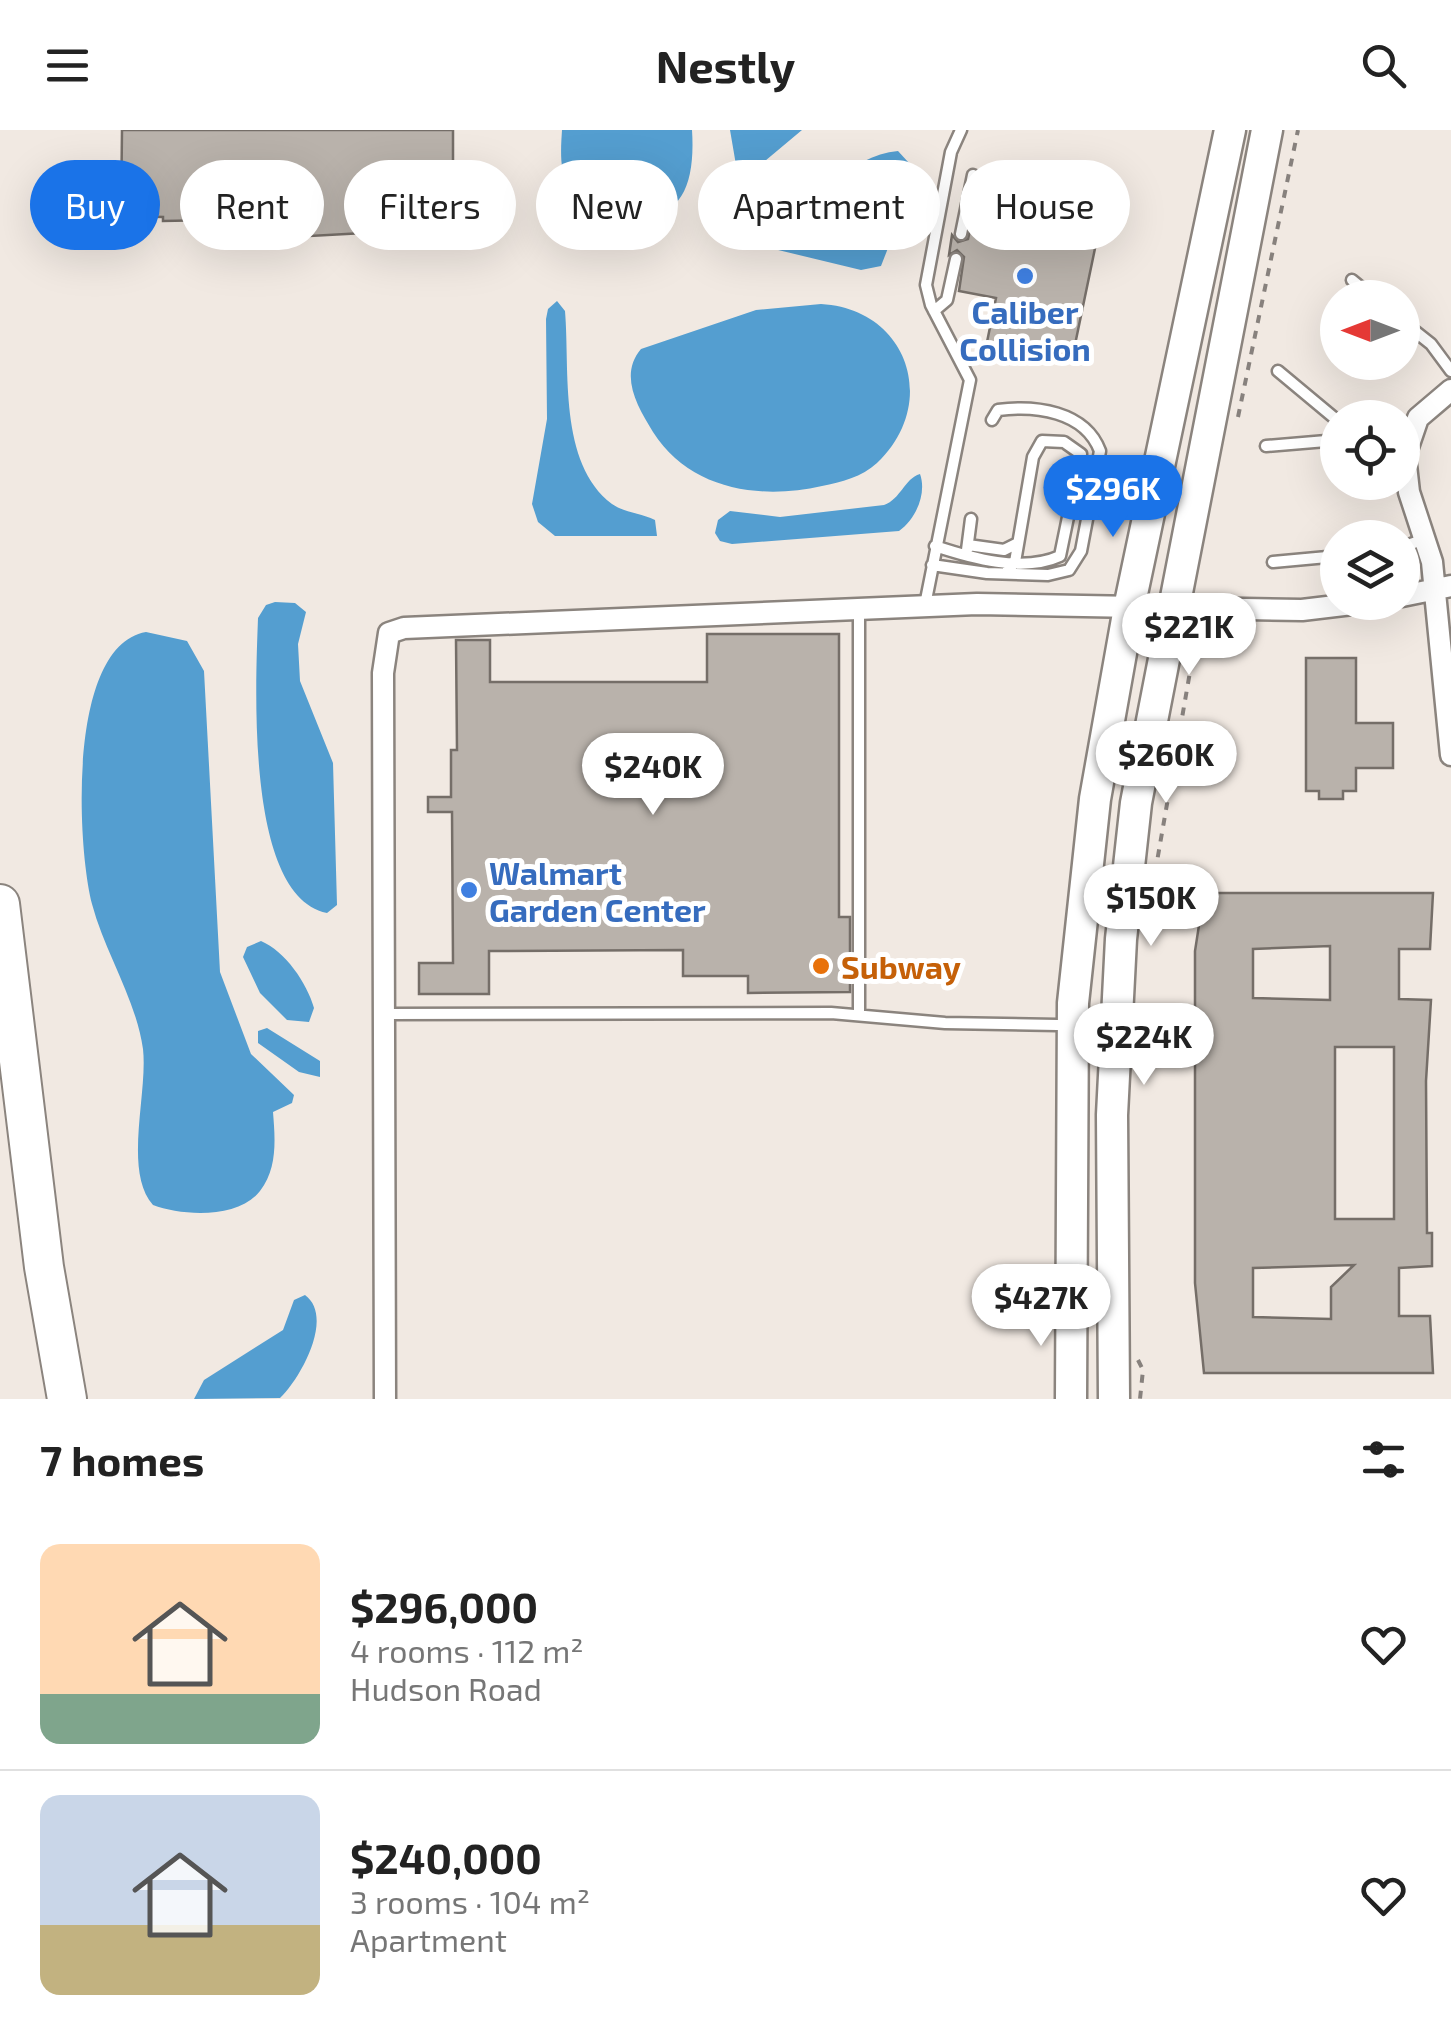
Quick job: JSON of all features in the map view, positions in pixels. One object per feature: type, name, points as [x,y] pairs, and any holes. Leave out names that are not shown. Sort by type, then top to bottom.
[{"type":"highway","points":[[0,904],[44,1266],[67,1399]]},
{"type":"street","points":[[1071,1399],[1072,1024],[1104,732],[1230,130]]},
{"type":"street","points":[[1128,1392],[1116,1026],[1136,802],[1267,130]]},
{"type":"street","points":[[1420,418],[1430,404],[1451,390]]},
{"type":"street","points":[[1413,500],[1442,588],[1451,755]]},
{"type":"street","points":[[385,1399],[384,646],[389,633],[404,628],[925,605],[1320,608]]},
{"type":"lane","points":[[925,605],[970,380],[934,311],[926,278],[953,144],[961,130]]},
{"type":"lane","points":[[934,311],[948,300],[956,259]]},
{"type":"lane","points":[[1420,335],[1451,371]]},
{"type":"lane","points":[[1278,371],[1320,406]]},
{"type":"lane","points":[[932,565],[1006,573],[1070,570],[1081,551],[1100,451],[1094,436],[1056,412],[1022,407],[998,410],[992,420]]},
{"type":"lane","points":[[967,550],[1014,562],[1060,556],[1080,454],[1064,442],[1042,441],[1033,457],[1014,562],[1006,573]]},
{"type":"lane","points":[[1266,446],[1320,442]]},
{"type":"lane","points":[[967,550],[971,519]]},
{"type":"lane","points":[[1420,541],[1426,539]]},
{"type":"lane","points":[[935,546],[1004,550],[1016,544]]},
{"type":"lane","points":[[1273,562],[1320,558]]},
{"type":"lane","points":[[860,610],[860,1014]]},
{"type":"lane","points":[[384,1014],[860,1014],[945,1023],[1116,1026]]},
{"type":"path","points":[[1238,418],[1298,130]]},
{"type":"path","points":[[1152,886],[1197,646]]},
{"type":"path","points":[[1128,1392],[1143,1370],[1136,1356]]},
{"type":"water","points":[[562,130],[692,130],[690,172],[678,199],[678,160],[561,158]]},
{"type":"water","points":[[730,130],[802,130],[766,160],[735,160]]},
{"type":"water","points":[[898,151],[906,160],[868,160]]},
{"type":"water","points":[[778,250],[887,250],[881,266],[861,270]]},
{"type":"water","points":[[557,301],[565,311],[570,414],[583,465],[612,504],[655,520],[657,536],[555,536],[538,522],[532,504],[547,419],[546,319],[548,309]]},
{"type":"water","points":[[821,304],[851,310],[875,323],[894,341],[905,363],[910,388],[907,414],[896,439],[877,463],[844,481],[775,492],[728,486],[706,478],[668,452],[647,422],[633,390],[631,369],[641,349],[756,310]]},
{"type":"water","points":[[920,474],[918,505],[899,531],[732,544],[720,541],[715,533],[718,520],[730,511],[780,517],[884,505]]},
{"type":"water","points":[[295,603],[306,612],[298,644],[300,681],[333,763],[337,905],[327,913],[300,898],[281,868],[268,829],[257,734],[257,648],[258,618],[266,605]]},
{"type":"water","points":[[146,632],[187,641],[204,671],[220,972],[251,1054],[294,1095],[292,1103],[273,1112],[273,1163],[260,1191],[238,1207],[210,1213],[153,1205],[144,1190],[138,1153],[143,1049],[134,1012],[92,904],[87,876],[82,796],[90,709],[102,672],[120,645]]},
{"type":"water","points":[[261,941],[286,960],[306,988],[314,1008],[309,1022],[287,1020],[260,993],[243,957],[247,947]]},
{"type":"water","points":[[267,1028],[320,1061],[320,1077],[299,1072],[258,1043],[258,1031]]},
{"type":"water","points":[[305,1295],[317,1318],[316,1332],[305,1363],[280,1398],[194,1399],[204,1380],[283,1330],[294,1300]]},
{"type":"building","points":[[122,130],[453,130],[453,160],[344,160],[344,234],[324,235],[324,160],[180,160],[180,221],[163,221],[160,160],[122,160]]},
{"type":"building","name":"Caliber Collision","points":[[952,235],[960,250],[1095,250],[1072,359],[987,342],[996,298],[959,291],[964,257],[957,250],[949,255]]},
{"type":"building","points":[[707,634],[839,634],[839,917],[850,917],[850,992],[748,993],[748,976],[683,976],[683,950],[489,951],[489,994],[419,994],[419,963],[453,963],[452,812],[428,812],[428,797],[451,797],[451,750],[457,750],[456,640],[490,640],[490,682],[707,682]]},
{"type":"building","points":[[1306,658],[1356,658],[1356,723],[1393,723],[1393,768],[1356,768],[1356,791],[1343,791],[1343,799],[1319,799],[1319,791],[1306,791]]},
{"type":"building","points":[[1204,893],[1433,893],[1430,949],[1399,949],[1399,999],[1431,1000],[1426,1081],[1427,1233],[1432,1233],[1432,1266],[1399,1268],[1399,1316],[1430,1316],[1433,1373],[1204,1373],[1195,1283],[1195,951]],"holes":[[[1330,946],[1330,1000],[1253,998],[1253,949]],[[1335,1047],[1394,1047],[1394,1219],[1335,1219]],[[1354,1265],[1331,1287],[1331,1319],[1253,1317],[1253,1268]]]},
{"type":"place","name":"Caliber Collision","points":[[1025,276]]},
{"type":"place","name":"Walmart Garden Center","points":[[469,890]]},
{"type":"place","name":"Subway","points":[[821,966]]}]
